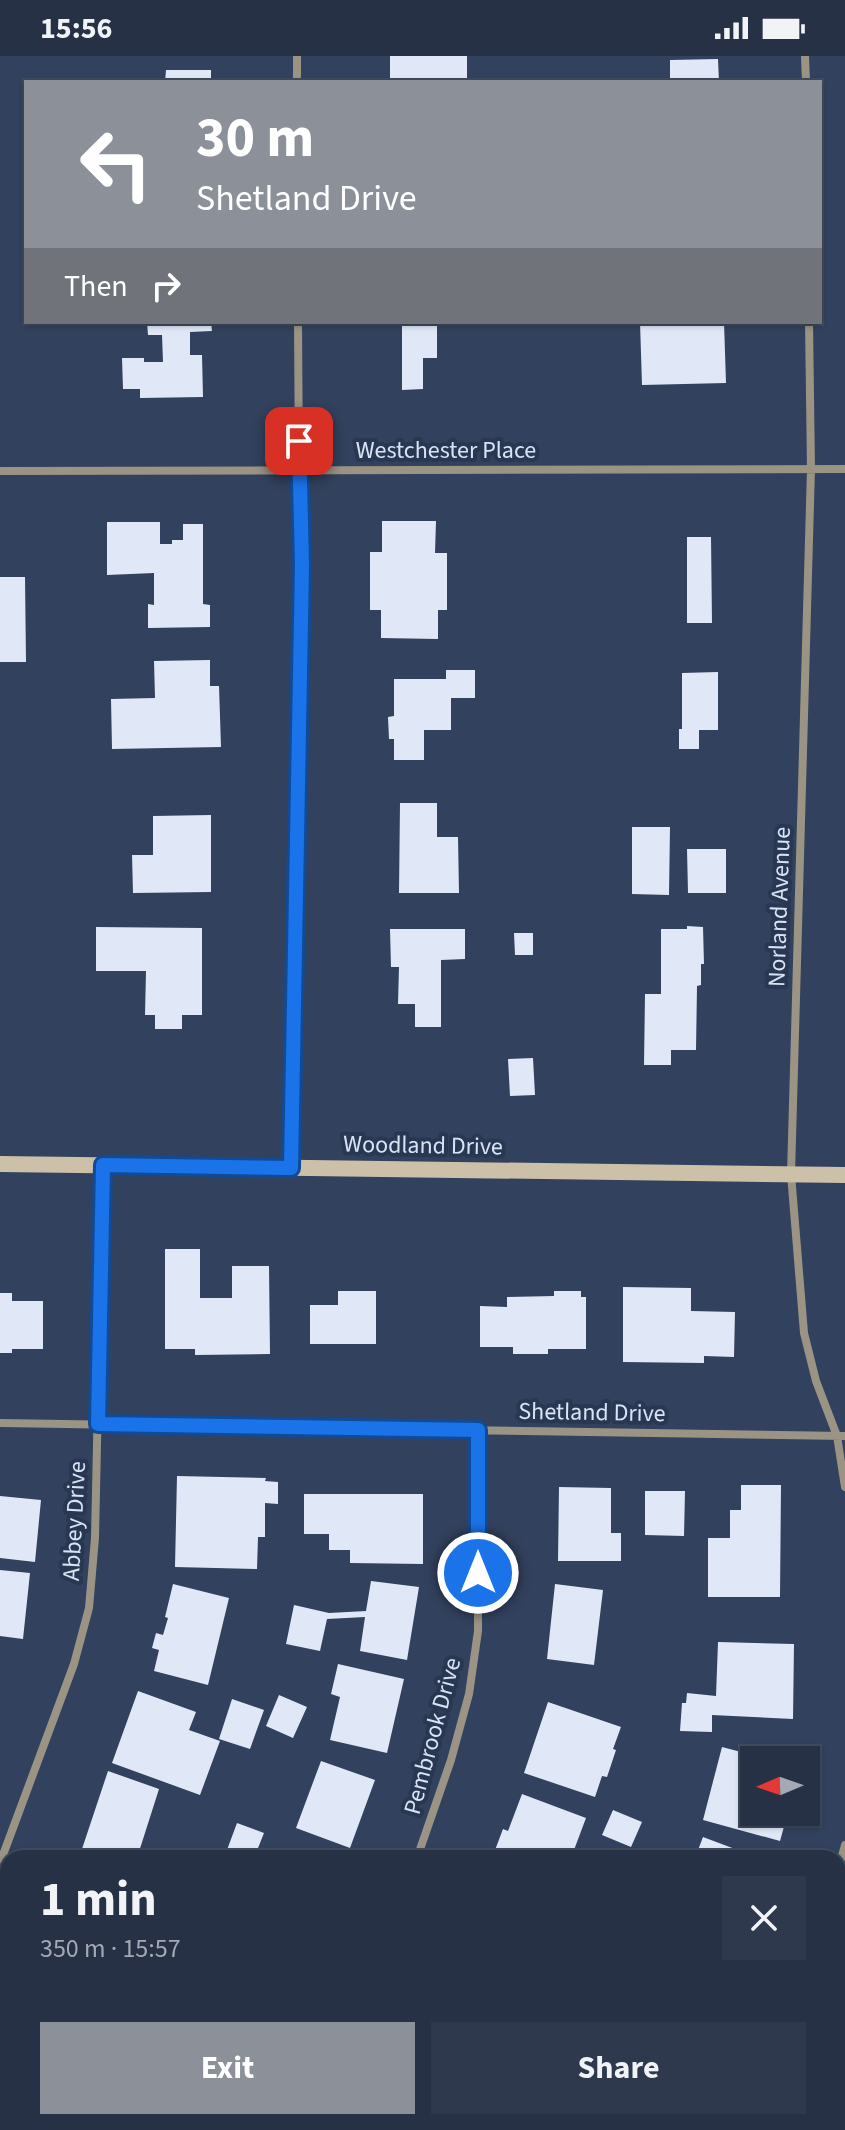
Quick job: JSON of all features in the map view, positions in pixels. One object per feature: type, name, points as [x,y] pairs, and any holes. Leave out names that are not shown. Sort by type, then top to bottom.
[{"type":"main road","name":"Woodland Drive","points":[[0,1164],[845,1175]]},
{"type":"street","points":[[297,56],[297,80]]},
{"type":"street","points":[[805,56],[806,80]]},
{"type":"street","points":[[298,324],[299,470]]},
{"type":"street","name":"Norland Avenue","points":[[809,324],[811,469],[791,1174],[804,1333],[816,1381],[841,1436],[845,1487]]},
{"type":"street","name":"Westchester Place","points":[[0,471],[845,469]]},
{"type":"street","name":"Abbey Drive","points":[[5,1850],[74,1664],[89,1608],[95,1538],[103,1165]]},
{"type":"street","name":"Shetland Drive","points":[[0,1423],[841,1436]]},
{"type":"street","name":"Pembrook Drive","points":[[420,1850],[451,1760],[469,1694],[478,1631],[478,1430]]},
{"type":"lane","points":[[291,1168],[302,565],[299,470]]},
{"type":"building","points":[[390,56],[467,56],[467,80],[390,80]]},
{"type":"building","points":[[718,59],[719,80],[670,80],[670,60]]},
{"type":"building","points":[[166,70],[211,70],[211,80],[165,80]]},
{"type":"building","points":[[147,324],[211,324],[212,331],[190,332],[190,355],[202,355],[203,397],[140,398],[140,389],[123,389],[122,358],[163,362],[162,335],[148,335]]},
{"type":"building","points":[[402,324],[437,324],[437,358],[423,358],[423,389],[402,390]]},
{"type":"building","points":[[640,324],[724,324],[726,383],[642,385]]},
{"type":"building","points":[[382,521],[436,521],[435,553],[447,553],[447,610],[438,610],[438,639],[381,638],[381,610],[370,610],[370,552],[382,552]]},
{"type":"building","points":[[107,522],[160,522],[160,544],[183,540],[183,524],[203,524],[203,604],[210,605],[210,627],[148,628],[148,604],[154,605],[154,573],[107,575]]},
{"type":"building","points":[[687,537],[711,537],[712,623],[687,623]]},
{"type":"building","points":[[0,577],[25,577],[26,662],[0,662]]},
{"type":"building","points":[[210,660],[210,686],[219,686],[221,747],[112,749],[111,699],[155,698],[154,661]]},
{"type":"building","points":[[446,670],[475,670],[475,698],[451,698],[451,730],[424,730],[424,760],[394,760],[394,739],[389,739],[388,717],[394,716],[394,679],[446,679]]},
{"type":"building","points":[[718,672],[718,730],[699,730],[699,749],[679,749],[682,673]]},
{"type":"building","points":[[400,803],[437,803],[437,837],[458,837],[459,893],[399,893]]},
{"type":"building","points":[[211,815],[211,892],[133,893],[132,855],[153,855],[153,816]]},
{"type":"building","points":[[632,827],[670,827],[669,895],[632,894]]},
{"type":"building","points":[[687,849],[726,849],[726,893],[688,893]]},
{"type":"building","points":[[687,926],[703,927],[704,964],[701,964],[701,985],[697,986],[696,1050],[671,1050],[671,1065],[644,1065],[645,994],[661,994],[661,929],[687,929]]},
{"type":"building","points":[[96,927],[202,928],[202,1015],[182,1015],[182,1029],[155,1029],[155,1015],[145,1015],[146,971],[96,971]]},
{"type":"building","points":[[390,929],[465,929],[465,959],[441,960],[441,1027],[415,1027],[415,1004],[398,1004],[399,967],[391,967]]},
{"type":"building","points":[[514,933],[533,933],[533,955],[515,955]]},
{"type":"building","points":[[533,1058],[535,1095],[510,1096],[508,1059]]},
{"type":"building","points":[[165,1249],[200,1249],[200,1298],[232,1298],[232,1266],[269,1266],[270,1354],[195,1355],[195,1349],[165,1349]]},
{"type":"building","points":[[623,1287],[691,1288],[691,1311],[735,1312],[734,1357],[704,1356],[704,1363],[623,1362]]},
{"type":"building","points":[[338,1291],[376,1291],[376,1344],[310,1344],[310,1305],[338,1305]]},
{"type":"building","points":[[554,1291],[581,1291],[581,1297],[586,1297],[586,1349],[548,1349],[548,1354],[513,1354],[513,1347],[480,1347],[480,1306],[507,1307],[507,1297],[554,1296]]},
{"type":"building","points":[[0,1293],[12,1293],[12,1301],[43,1301],[43,1349],[12,1349],[12,1353],[0,1353]]},
{"type":"building","points":[[177,1476],[266,1478],[265,1481],[278,1482],[278,1504],[265,1503],[265,1537],[258,1537],[257,1569],[175,1567]]},
{"type":"building","points":[[741,1485],[781,1485],[780,1597],[708,1597],[708,1538],[730,1538],[730,1510],[741,1510]]},
{"type":"building","points":[[559,1487],[611,1488],[611,1533],[621,1533],[621,1561],[558,1561]]},
{"type":"building","points":[[645,1491],[685,1491],[684,1536],[645,1535]]},
{"type":"building","points":[[304,1494],[423,1494],[423,1564],[350,1563],[350,1550],[329,1550],[329,1534],[304,1534]]},
{"type":"building","points":[[0,1496],[41,1500],[35,1562],[0,1558]]},
{"type":"building","points":[[0,1570],[30,1573],[23,1639],[0,1636]]},
{"type":"building","points":[[371,1581],[419,1587],[407,1660],[360,1651],[365,1617],[327,1619],[320,1651],[286,1644],[294,1605],[329,1613],[366,1611]]},
{"type":"building","points":[[173,1584],[229,1598],[208,1685],[154,1671],[159,1650],[152,1648],[156,1633],[163,1635]]},
{"type":"building","points":[[555,1584],[603,1590],[594,1665],[547,1659]]},
{"type":"building","points":[[718,1642],[794,1644],[793,1719],[712,1715],[712,1732],[680,1731],[682,1703],[686,1703],[687,1693],[716,1696]]},
{"type":"building","points":[[338,1664],[404,1679],[387,1753],[330,1740],[340,1697],[331,1694]]},
{"type":"building","points":[[138,1691],[196,1712],[189,1730],[220,1741],[200,1795],[112,1763]]},
{"type":"building","points":[[279,1695],[307,1707],[293,1738],[266,1726]]},
{"type":"building","points":[[232,1699],[264,1710],[250,1749],[219,1739]]},
{"type":"building","points":[[548,1702],[621,1727],[607,1777],[602,1776],[595,1797],[524,1773]]},
{"type":"building","points":[[722,1747],[740,1752],[740,1826],[784,1826],[780,1841],[703,1820]]},
{"type":"building","points":[[321,1761],[375,1780],[350,1848],[296,1828]]},
{"type":"building","points":[[108,1771],[159,1789],[140,1850],[82,1850]]},
{"type":"building","points":[[522,1794],[586,1818],[574,1850],[495,1850],[503,1829],[508,1831]]},
{"type":"building","points":[[613,1810],[642,1822],[631,1847],[602,1835]]},
{"type":"building","points":[[237,1823],[264,1833],[257,1850],[227,1850]]},
{"type":"building","points":[[703,1837],[738,1850],[698,1850]]},
{"type":"route","points":[[299,441],[302,565],[291,1168],[103,1165],[98,1424],[478,1430],[478,1573]]}]
